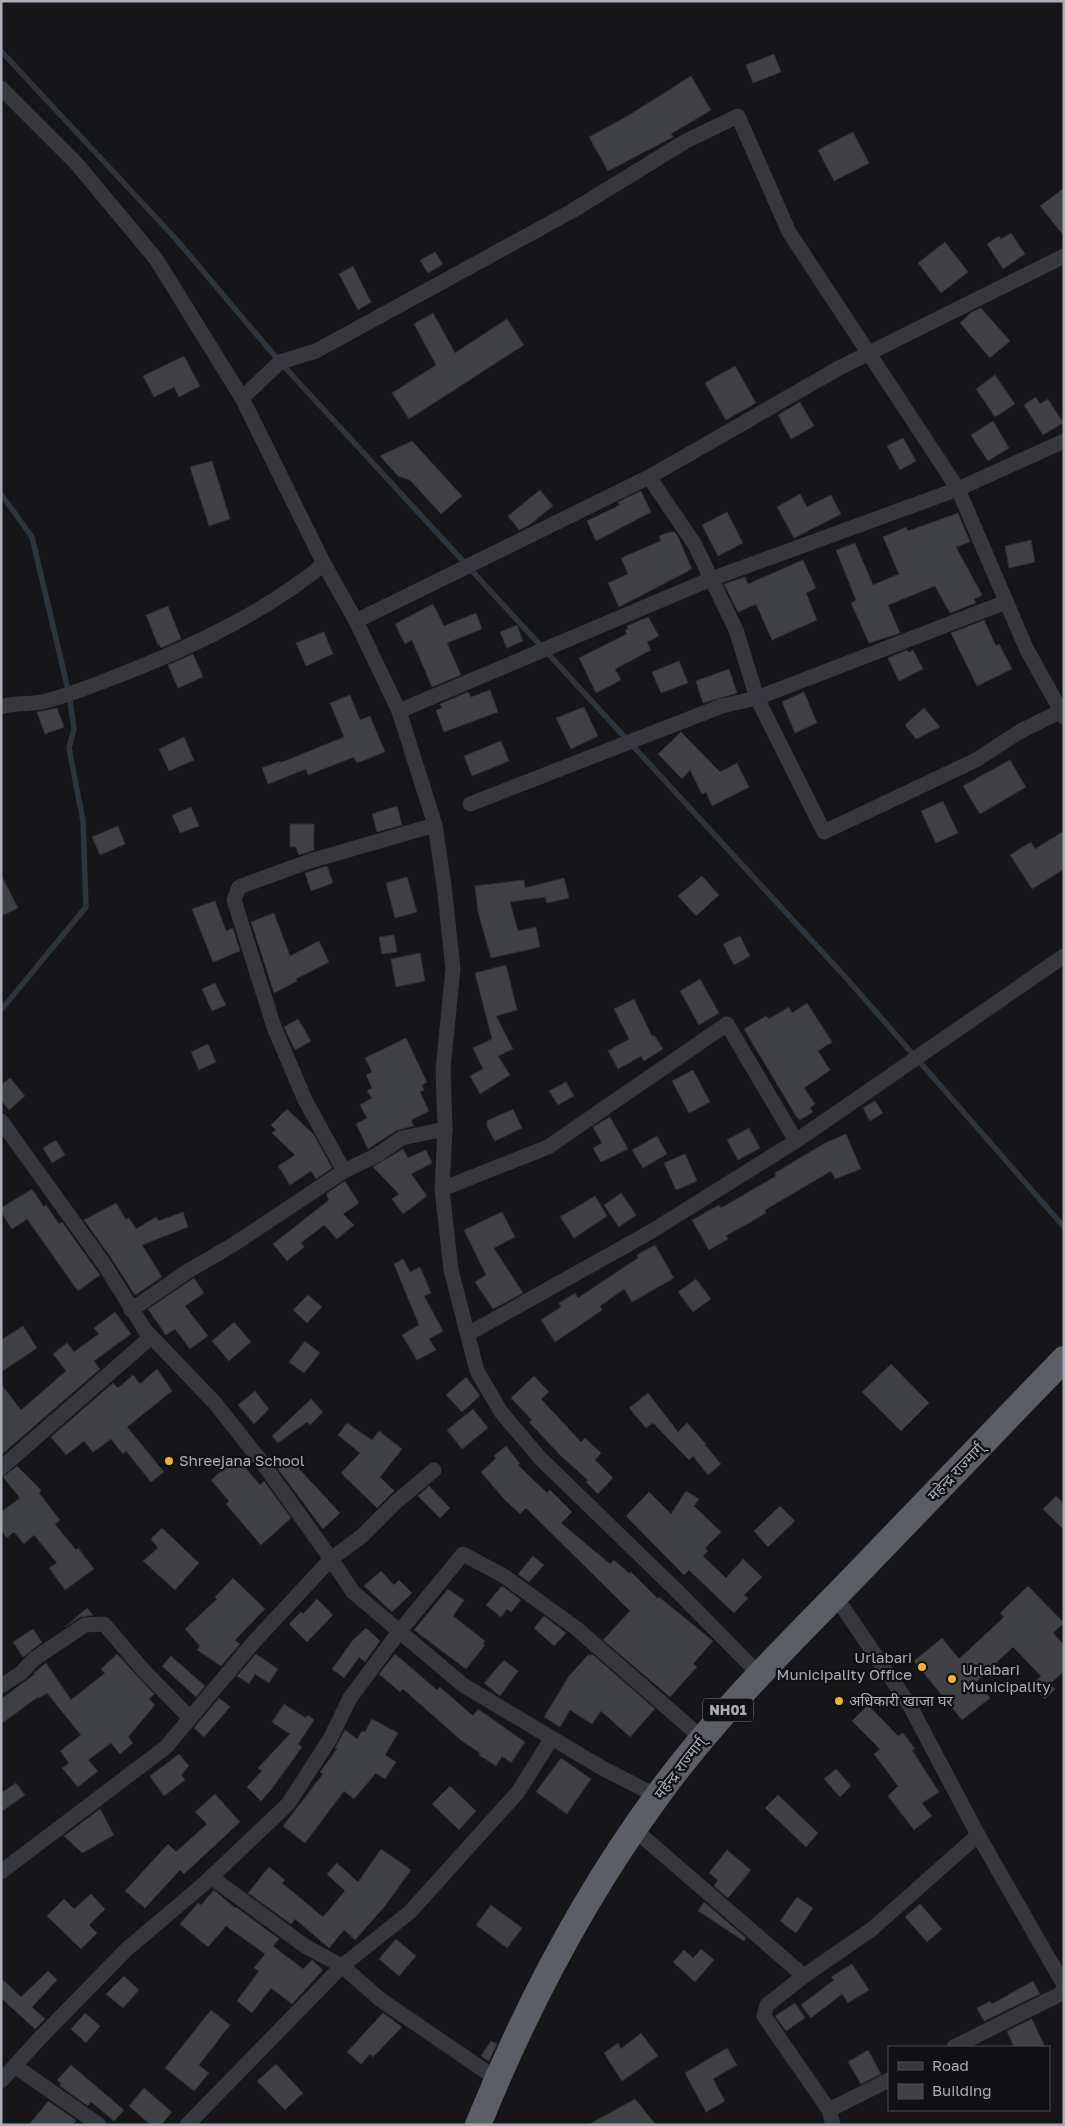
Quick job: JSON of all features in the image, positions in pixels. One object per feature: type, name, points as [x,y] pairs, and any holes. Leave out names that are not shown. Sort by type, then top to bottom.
[{"type":"highway","name":"महेन्द्र राज्मार्ग्","points":[[478,2125],[497,2079],[567,1935],[657,1796],[703,1738],[759,1674],[1064,1359]]},
{"type":"street","points":[[1,88],[76,163],[156,259],[242,398],[324,564],[356,621],[399,710],[434,825],[444,885],[452,969],[442,1069],[445,1129],[442,1189],[452,1270],[477,1371],[507,1419],[540,1458],[759,1674]]},
{"type":"street","points":[[242,398],[280,362],[316,351],[572,211],[686,141],[738,116],[789,232],[958,488],[1026,648],[1063,713],[1019,732],[976,760],[824,832],[757,698],[736,630],[695,545],[649,477]]},
{"type":"street","points":[[356,621],[649,477],[839,368],[1064,256]]},
{"type":"street","points":[[399,710],[711,579],[958,488],[1064,441]]},
{"type":"street","points":[[1,707],[10,704],[44,702],[149,664],[206,638],[298,585],[324,564]]},
{"type":"street","points":[[470,804],[722,706],[757,698],[1006,602]]},
{"type":"street","points":[[344,1171],[305,1100],[274,1027],[234,900],[239,887],[310,861],[434,825]]},
{"type":"street","points":[[468,1334],[652,1231],[796,1141],[1064,956]]},
{"type":"street","points":[[442,1189],[548,1147],[727,1024],[796,1141]]},
{"type":"street","points":[[1,1121],[104,1264],[131,1310],[151,1337],[215,1403],[264,1465],[353,1592],[463,1685],[602,1768],[657,1796]]},
{"type":"street","points":[[131,1310],[188,1271],[231,1246],[344,1171],[377,1155],[402,1138],[445,1129]]},
{"type":"street","points":[[1,1468],[151,1337]]},
{"type":"street","points":[[1,1872],[166,1746],[252,1644],[331,1558],[362,1536],[396,1502],[434,1470]]},
{"type":"street","points":[[1,2081],[38,2040],[127,1949],[211,1877],[288,1804],[330,1739],[350,1698],[463,1554],[504,1576],[576,1628],[703,1738]]},
{"type":"street","points":[[835,1596],[910,1706],[978,1835],[1064,1985]]},
{"type":"street","points":[[1,1686],[22,1673],[34,1659],[85,1625],[104,1624],[145,1672],[190,1718]]},
{"type":"street","points":[[186,2125],[342,1966],[410,1912],[518,1792],[552,1738]]},
{"type":"street","points":[[634,1830],[804,1976]]},
{"type":"street","points":[[888,2081],[831,2117],[764,2016],[767,2005],[804,1976],[872,1929],[978,1835]]},
{"type":"street","points":[[211,1877],[305,1946],[342,1966],[381,2000],[497,2079]]},
{"type":"street","points":[[956,2046],[1064,1992]]},
{"type":"street","points":[[15,2066],[99,2125]]},
{"type":"building","points":[[774,54],[781,72],[753,83],[746,65]]},
{"type":"building","points":[[691,76],[711,110],[671,134],[673,137],[608,171],[589,137],[626,117]]},
{"type":"building","points":[[853,132],[869,163],[834,181],[818,150]]},
{"type":"building","points":[[1064,188],[1064,236],[1040,206]]},
{"type":"building","points":[[1011,233],[1025,254],[1003,269],[987,244],[999,236],[1001,239]]},
{"type":"building","points":[[945,242],[968,272],[941,293],[918,263]]},
{"type":"building","points":[[435,252],[443,264],[428,273],[420,260]]},
{"type":"building","points":[[353,266],[371,302],[358,310],[339,274]]},
{"type":"building","points":[[981,308],[1010,341],[990,358],[960,323],[972,312]]},
{"type":"building","points":[[433,313],[455,353],[507,319],[524,345],[409,419],[392,393],[436,365],[414,324]]},
{"type":"building","points":[[184,356],[200,386],[179,397],[174,387],[154,397],[143,376]]},
{"type":"building","points":[[735,366],[756,403],[726,420],[705,383]]},
{"type":"building","points":[[995,375],[1015,404],[995,417],[976,389]]},
{"type":"building","points":[[1036,397],[1040,404],[1048,399],[1063,423],[1043,435],[1024,405]]},
{"type":"building","points":[[800,402],[814,426],[791,439],[778,415]]},
{"type":"building","points":[[993,421],[1009,448],[988,461],[971,435]]},
{"type":"building","points":[[903,438],[916,461],[900,470],[887,446]]},
{"type":"building","points":[[412,441],[462,496],[441,514],[410,480],[398,476],[380,456]]},
{"type":"building","points":[[212,461],[230,519],[209,526],[190,467]]},
{"type":"building","points":[[540,490],[553,506],[528,526],[519,530],[508,516]]},
{"type":"building","points":[[641,491],[651,512],[596,541],[587,521],[620,505],[618,502]]},
{"type":"building","points":[[800,494],[807,507],[831,495],[841,514],[794,538],[777,507]]},
{"type":"building","points":[[727,512],[743,543],[718,556],[702,525]]},
{"type":"building","points":[[958,513],[970,542],[956,547],[982,595],[974,599],[976,603],[950,613],[935,586],[888,605],[900,633],[869,643],[851,603],[856,600],[836,550],[855,543],[873,585],[899,574],[883,537],[906,527],[908,531]]},
{"type":"building","points":[[675,532],[678,537],[692,569],[619,607],[608,583],[628,574],[621,558],[661,541],[659,536]]},
{"type":"building","points":[[1031,540],[1035,562],[1009,568],[1005,546]]},
{"type":"building","points":[[803,560],[816,588],[806,593],[817,620],[772,640],[756,604],[738,612],[724,584],[745,577],[748,584]]},
{"type":"building","points":[[433,604],[444,626],[476,613],[482,629],[447,643],[461,675],[432,687],[412,640],[405,644],[395,624]]},
{"type":"building","points":[[168,606],[181,639],[161,648],[146,615]]},
{"type":"building","points":[[648,617],[659,636],[647,642],[651,650],[615,669],[621,680],[596,693],[579,658],[627,634],[625,630],[628,629],[627,626]]},
{"type":"building","points":[[984,620],[996,646],[999,644],[1012,669],[977,686],[951,633]]},
{"type":"building","points":[[517,625],[523,641],[507,648],[500,632]]},
{"type":"building","points":[[324,632],[333,654],[306,666],[296,643]]},
{"type":"building","points":[[907,650],[909,653],[913,650],[923,669],[899,681],[888,658]]},
{"type":"building","points":[[193,654],[203,677],[178,688],[168,665]]},
{"type":"building","points":[[679,661],[688,683],[661,693],[652,672]]},
{"type":"building","points":[[729,669],[737,693],[703,703],[696,681]]},
{"type":"building","points":[[490,690],[498,712],[444,732],[436,710],[442,708],[440,704],[468,692],[471,697]]},
{"type":"building","points":[[804,692],[817,723],[795,733],[782,702]]},
{"type":"building","points":[[350,695],[360,720],[370,716],[385,752],[357,763],[354,757],[308,775],[306,769],[268,784],[262,768],[280,761],[280,763],[344,737],[330,703]]},
{"type":"building","points":[[584,707],[598,736],[571,749],[556,718]]},
{"type":"building","points":[[57,708],[64,727],[45,734],[37,712]]},
{"type":"building","points":[[924,708],[940,727],[916,739],[905,725]]},
{"type":"building","points":[[681,732],[720,772],[737,763],[749,787],[712,806],[706,792],[702,794],[690,770],[682,779],[658,754]]},
{"type":"building","points":[[184,737],[194,760],[169,771],[159,749]]},
{"type":"building","points":[[501,741],[509,761],[472,776],[464,756]]},
{"type":"building","points":[[1010,760],[1026,787],[980,814],[963,786]]},
{"type":"building","points":[[943,801],[958,833],[936,843],[921,811]]},
{"type":"building","points":[[397,806],[402,825],[377,832],[372,814]]},
{"type":"building","points":[[191,807],[199,826],[180,833],[172,815]]},
{"type":"building","points":[[290,824],[314,824],[314,850],[299,855],[296,847],[290,847]]},
{"type":"building","points":[[118,826],[125,844],[100,855],[92,837]]},
{"type":"building","points":[[1064,831],[1064,869],[1032,889],[1010,855],[1031,842],[1035,849]]},
{"type":"building","points":[[327,866],[333,883],[311,891],[305,873]]},
{"type":"building","points":[[1,875],[18,908],[1,916]]},
{"type":"building","points":[[702,876],[719,895],[696,916],[678,896]]},
{"type":"building","points":[[407,877],[417,912],[395,918],[386,883]]},
{"type":"building","points":[[564,878],[569,898],[547,903],[545,897],[510,902],[518,931],[536,927],[540,947],[491,958],[478,912],[475,886],[524,880],[525,888]]},
{"type":"building","points":[[215,901],[226,931],[233,928],[240,951],[213,962],[192,909]]},
{"type":"building","points":[[274,913],[290,956],[319,941],[329,962],[274,993],[251,922]]},
{"type":"building","points":[[394,935],[397,952],[382,954],[379,937]]},
{"type":"building","points":[[740,936],[750,956],[734,965],[723,944]]},
{"type":"building","points":[[420,953],[425,981],[396,987],[391,959]]},
{"type":"building","points":[[506,965],[517,1010],[496,1016],[513,1049],[498,1056],[510,1075],[480,1094],[470,1076],[483,1069],[473,1048],[492,1039],[475,973]]},
{"type":"building","points":[[700,979],[719,1013],[699,1025],[680,991]]},
{"type":"building","points":[[215,983],[226,1005],[212,1011],[202,989]]},
{"type":"building","points":[[634,999],[652,1036],[654,1035],[663,1049],[644,1061],[641,1056],[618,1069],[608,1051],[629,1039],[614,1009]]},
{"type":"building","points":[[807,1003],[832,1042],[818,1051],[830,1070],[804,1088],[815,1104],[810,1108],[813,1112],[800,1120],[744,1029],[766,1016],[769,1019],[789,1007],[792,1013]]},
{"type":"building","points":[[298,1019],[311,1041],[295,1050],[284,1027]]},
{"type":"building","points":[[406,1038],[427,1082],[422,1085],[424,1090],[420,1092],[429,1111],[411,1120],[414,1126],[397,1130],[368,1149],[356,1124],[367,1118],[360,1105],[372,1098],[367,1091],[372,1088],[366,1075],[372,1072],[365,1058]]},
{"type":"building","points":[[208,1044],[216,1062],[199,1070],[191,1052]]},
{"type":"building","points":[[693,1070],[710,1102],[689,1113],[672,1081]]},
{"type":"building","points":[[10,1078],[25,1096],[9,1110],[1,1100],[1,1085]]},
{"type":"building","points":[[566,1082],[574,1096],[558,1105],[549,1091]]},
{"type":"building","points":[[875,1101],[883,1113],[870,1121],[863,1108]]},
{"type":"building","points":[[287,1109],[314,1135],[332,1168],[316,1179],[311,1171],[290,1185],[278,1166],[295,1155],[272,1133],[276,1130],[271,1125]]},
{"type":"building","points":[[513,1109],[522,1128],[495,1141],[487,1127],[487,1121]]},
{"type":"building","points":[[610,1117],[628,1149],[601,1162],[593,1148],[602,1143],[593,1127]]},
{"type":"building","points":[[749,1128],[760,1148],[738,1160],[727,1140]]},
{"type":"building","points":[[846,1134],[861,1169],[835,1179],[831,1171],[765,1210],[766,1213],[726,1236],[728,1239],[709,1250],[692,1220],[719,1205],[721,1208],[776,1176],[775,1173],[825,1143]]},
{"type":"building","points":[[657,1136],[667,1154],[643,1168],[632,1150]]},
{"type":"building","points":[[56,1140],[65,1155],[52,1163],[43,1148]]},
{"type":"building","points":[[403,1149],[408,1158],[426,1150],[432,1163],[411,1174],[427,1196],[403,1214],[392,1199],[399,1194],[373,1167]]},
{"type":"building","points":[[685,1154],[697,1181],[676,1190],[664,1163]]},
{"type":"building","points":[[345,1181],[359,1203],[343,1214],[354,1225],[337,1239],[324,1225],[301,1243],[304,1247],[287,1261],[273,1244],[329,1200],[326,1194]]},
{"type":"building","points":[[32,1189],[59,1224],[62,1222],[100,1275],[78,1291],[27,1219],[12,1229],[1,1212],[1,1208]]},
{"type":"building","points":[[621,1193],[636,1215],[619,1227],[604,1205]]},
{"type":"building","points":[[595,1196],[607,1216],[574,1238],[560,1217]]},
{"type":"building","points":[[116,1203],[126,1220],[129,1218],[136,1229],[156,1217],[159,1221],[183,1212],[188,1227],[142,1245],[162,1277],[135,1295],[84,1220]]},
{"type":"building","points":[[502,1212],[515,1237],[494,1248],[523,1293],[493,1309],[475,1282],[486,1275],[464,1230]]},
{"type":"building","points":[[655,1245],[674,1278],[632,1302],[624,1289],[600,1306],[602,1310],[555,1342],[541,1320],[561,1307],[559,1303],[575,1293],[578,1298],[638,1258],[637,1255]]},
{"type":"building","points":[[403,1259],[410,1272],[420,1267],[431,1293],[424,1296],[443,1331],[429,1339],[436,1350],[417,1360],[402,1335],[419,1325],[394,1264]]},
{"type":"building","points":[[194,1278],[204,1293],[185,1306],[208,1336],[190,1349],[175,1329],[166,1335],[148,1309]]},
{"type":"building","points":[[696,1279],[711,1299],[693,1312],[678,1292]]},
{"type":"building","points":[[308,1295],[322,1307],[307,1323],[293,1310]]},
{"type":"building","points":[[115,1312],[131,1334],[94,1361],[100,1369],[1,1455],[1,1384],[21,1410],[66,1371],[53,1354],[67,1343],[74,1352],[99,1334],[94,1328]]},
{"type":"building","points":[[234,1322],[251,1342],[229,1361],[212,1341]]},
{"type":"building","points":[[23,1326],[37,1348],[1,1372],[1,1340]]},
{"type":"building","points":[[305,1341],[320,1353],[304,1373],[289,1362]]},
{"type":"building","points":[[891,1364],[929,1403],[901,1431],[862,1392]]},
{"type":"building","points":[[157,1369],[172,1391],[127,1427],[164,1472],[151,1482],[126,1451],[123,1454],[111,1439],[93,1452],[84,1441],[66,1455],[51,1437],[113,1383],[118,1388],[133,1375],[140,1384]]},
{"type":"building","points":[[534,1376],[549,1392],[541,1399],[581,1442],[585,1438],[601,1453],[595,1460],[613,1478],[598,1494],[586,1482],[588,1480],[562,1457],[529,1422],[532,1420],[511,1398]]},
{"type":"building","points":[[466,1377],[480,1396],[462,1412],[446,1395]]},
{"type":"building","points":[[255,1391],[269,1409],[254,1424],[238,1405]]},
{"type":"building","points":[[648,1393],[678,1432],[687,1423],[721,1464],[708,1475],[693,1456],[689,1460],[653,1423],[646,1428],[629,1408]]},
{"type":"building","points":[[311,1399],[323,1412],[310,1425],[307,1422],[278,1443],[272,1436]]},
{"type":"building","points":[[473,1409],[488,1428],[462,1449],[447,1430]]},
{"type":"building","points":[[347,1423],[372,1440],[379,1431],[402,1449],[380,1477],[394,1491],[377,1508],[341,1473],[360,1453],[338,1435]]},
{"type":"building","points":[[506,1446],[520,1464],[518,1465],[547,1493],[550,1490],[572,1512],[561,1523],[610,1564],[614,1560],[630,1574],[631,1572],[658,1599],[659,1597],[713,1641],[693,1664],[697,1667],[670,1697],[603,1640],[630,1611],[526,1508],[520,1514],[504,1499],[481,1472],[496,1458],[494,1456]]},
{"type":"building","points":[[237,1458],[260,1485],[264,1481],[291,1518],[261,1545],[226,1504],[229,1501],[211,1480]]},
{"type":"building","points":[[290,1459],[340,1513],[323,1529],[278,1469]]},
{"type":"building","points":[[17,1466],[41,1490],[39,1493],[60,1520],[55,1524],[76,1550],[78,1548],[94,1569],[65,1590],[49,1568],[57,1563],[34,1535],[24,1544],[14,1532],[7,1538],[1,1530],[1,1512],[20,1498],[3,1477]]},
{"type":"building","points":[[429,1486],[450,1508],[440,1518],[418,1496]]},
{"type":"building","points":[[686,1491],[699,1499],[694,1506],[721,1532],[705,1548],[708,1551],[703,1556],[726,1578],[743,1559],[762,1577],[744,1595],[748,1598],[734,1613],[689,1570],[684,1575],[626,1516],[649,1492],[671,1514]]},
{"type":"building","points":[[1056,1496],[1064,1504],[1064,1530],[1043,1509]]},
{"type":"building","points":[[780,1506],[795,1521],[768,1547],[754,1531]]},
{"type":"building","points":[[162,1528],[199,1563],[175,1590],[143,1561],[158,1548],[151,1539]]},
{"type":"building","points":[[533,1556],[544,1565],[529,1582],[518,1574]]},
{"type":"building","points":[[381,1571],[394,1585],[399,1580],[412,1593],[392,1612],[364,1586]]},
{"type":"building","points":[[233,1578],[265,1609],[235,1640],[240,1644],[221,1666],[197,1650],[200,1646],[185,1629],[217,1599],[215,1597]]},
{"type":"building","points":[[502,1586],[521,1600],[511,1612],[507,1609],[501,1617],[486,1605]]},
{"type":"building","points":[[1028,1586],[1064,1623],[1053,1633],[1064,1645],[1064,1671],[1050,1684],[1055,1689],[1045,1699],[1031,1685],[1041,1676],[1013,1647],[977,1681],[990,1698],[962,1720],[914,1661],[942,1638],[959,1659],[1004,1617],[1000,1613]]},
{"type":"building","points":[[448,1589],[464,1600],[453,1616],[485,1641],[483,1644],[485,1645],[466,1669],[414,1630]]},
{"type":"building","points":[[317,1599],[333,1615],[307,1642],[289,1624],[301,1612],[303,1614]]},
{"type":"building","points":[[87,1608],[93,1615],[80,1617],[65,1627]]},
{"type":"building","points":[[544,1616],[566,1633],[554,1646],[534,1628]]},
{"type":"building","points":[[366,1628],[380,1641],[365,1662],[359,1657],[344,1678],[332,1669],[353,1640]]},
{"type":"building","points":[[33,1629],[42,1642],[23,1657],[13,1642]]},
{"type":"building","points":[[117,1654],[154,1694],[149,1699],[155,1705],[128,1737],[133,1743],[120,1754],[111,1743],[88,1760],[98,1771],[78,1787],[62,1768],[69,1763],[60,1751],[81,1735],[47,1693],[38,1697],[1,1724],[1,1699],[35,1674],[46,1663],[71,1700],[105,1673],[101,1669]]},
{"type":"building","points":[[256,1654],[278,1669],[269,1683],[255,1674],[249,1684],[237,1676]]},
{"type":"building","points":[[395,1654],[437,1690],[440,1687],[473,1716],[478,1709],[525,1742],[511,1763],[502,1756],[496,1766],[479,1755],[480,1753],[462,1741],[403,1689],[400,1692],[379,1674]]},
{"type":"building","points":[[589,1654],[590,1656],[592,1654],[655,1709],[630,1737],[601,1711],[592,1724],[570,1710],[560,1727],[544,1717],[569,1676]]},
{"type":"building","points":[[171,1656],[205,1686],[196,1697],[162,1666]]},
{"type":"building","points":[[504,1660],[518,1671],[500,1696],[484,1683]]},
{"type":"building","points":[[219,1698],[230,1707],[204,1737],[194,1728]]},
{"type":"building","points":[[284,1704],[306,1718],[308,1715],[314,1720],[298,1744],[302,1747],[261,1801],[247,1787],[262,1771],[258,1768],[290,1734],[272,1722]]},
{"type":"building","points":[[868,1705],[898,1736],[903,1733],[915,1749],[912,1750],[939,1792],[922,1803],[932,1816],[914,1830],[888,1796],[898,1786],[874,1754],[880,1749],[852,1721]]},
{"type":"building","points":[[372,1719],[398,1733],[385,1755],[396,1762],[385,1779],[376,1773],[354,1799],[344,1791],[305,1843],[283,1826],[323,1774],[320,1772],[337,1749],[335,1748],[345,1730],[357,1739],[362,1731],[365,1732]]},
{"type":"building","points":[[179,1754],[189,1766],[181,1775],[185,1780],[164,1796],[150,1776]]},
{"type":"building","points":[[561,1758],[591,1779],[567,1814],[536,1792]]},
{"type":"building","points":[[836,1769],[851,1786],[840,1797],[824,1779]]},
{"type":"building","points":[[16,1783],[25,1795],[1,1812],[1,1793]]},
{"type":"building","points":[[450,1786],[476,1811],[459,1830],[432,1804]]},
{"type":"building","points":[[215,1794],[240,1822],[184,1874],[180,1870],[145,1908],[125,1891],[168,1844],[176,1852],[207,1824],[195,1812]]},
{"type":"building","points":[[778,1795],[818,1833],[806,1847],[765,1808]]},
{"type":"building","points":[[100,1809],[114,1835],[82,1853],[64,1836]]},
{"type":"building","points":[[381,1849],[411,1870],[385,1906],[355,1940],[344,1930],[329,1948],[295,1919],[291,1924],[248,1893],[269,1867],[285,1880],[282,1883],[323,1917],[345,1891],[327,1874],[337,1863],[358,1882]]},
{"type":"building","points":[[727,1850],[751,1870],[728,1898],[714,1886],[718,1880],[709,1873]]},
{"type":"building","points":[[214,1890],[235,1908],[279,1939],[273,1946],[303,1969],[312,1960],[323,1970],[292,2004],[271,1988],[252,2013],[237,2001],[259,1971],[254,1968],[265,1954],[226,1926],[208,1947],[180,1924],[198,1903],[201,1905]]},
{"type":"building","points":[[91,1894],[105,1909],[89,1925],[97,1933],[81,1949],[47,1916],[64,1899],[74,1909]]},
{"type":"building","points":[[797,1897],[813,1908],[796,1933],[780,1921]]},
{"type":"building","points":[[704,1902],[746,1938],[744,1941],[698,1911]]},
{"type":"building","points":[[920,1904],[942,1929],[927,1942],[905,1917]]},
{"type":"building","points":[[491,1905],[522,1928],[507,1948],[476,1925]]},
{"type":"building","points":[[396,1939],[416,1956],[399,1976],[379,1959]]},
{"type":"building","points":[[701,1949],[714,1960],[695,1982],[673,1962],[684,1950],[693,1958]]},
{"type":"building","points":[[852,1964],[869,1990],[848,2003],[842,1994],[811,2018],[801,2005],[834,1980],[831,1977]]},
{"type":"building","points":[[48,1971],[57,1980],[32,2007],[45,2019],[35,2029],[1,1998],[1,1978],[21,1997]]},
{"type":"building","points":[[124,1976],[139,1990],[123,2008],[106,1994]]},
{"type":"building","points":[[1033,1981],[1040,1994],[984,2021],[977,2008],[990,2001],[992,2004]]},
{"type":"building","points":[[795,2003],[805,2018],[786,2031],[775,2016]]},
{"type":"building","points":[[211,2010],[230,2025],[199,2065],[209,2073],[194,2091],[165,2068]]},
{"type":"building","points":[[85,2013],[100,2026],[86,2043],[71,2029]]},
{"type":"building","points":[[383,2013],[402,2027],[373,2057],[370,2054],[361,2064],[347,2052]]},
{"type":"building","points":[[1032,2019],[1045,2046],[1014,2046],[1007,2031]]},
{"type":"building","points":[[641,2033],[658,2056],[622,2081],[604,2053],[618,2043],[621,2049]]},
{"type":"building","points":[[491,2041],[497,2044],[489,2061],[481,2056]]},
{"type":"building","points":[[727,2048],[737,2065],[713,2079],[725,2101],[706,2112],[685,2073]]},
{"type":"building","points":[[868,2050],[881,2074],[861,2084],[848,2062]]},
{"type":"building","points":[[276,2064],[303,2093],[285,2110],[257,2081]]},
{"type":"building","points":[[71,2065],[124,2110],[114,2121],[91,2102],[88,2106],[60,2086],[61,2084],[57,2080]]},
{"type":"building","points":[[144,2088],[172,2112],[161,2125],[151,2125],[129,2106]]},
{"type":"building","points":[[635,2099],[656,2125],[588,2125]]},
{"type":"building","points":[[48,2101],[76,2120],[73,2125],[29,2125]]},
{"type":"waterway","points":[[1,51],[175,238],[280,362],[848,980],[1064,1227]]},
{"type":"waterway","points":[[1,494],[32,537],[69,694],[74,729],[69,748],[83,821],[86,907],[1,1010]]},
{"type":"place","name":"Shreejana School","points":[[169,1461]]},
{"type":"place","name":"Urlabari Municipality Office","points":[[922,1667]]},
{"type":"place","name":"Urlabari Municipality","points":[[952,1679]]},
{"type":"place","name":"अधिकारी खाजा घर","points":[[839,1701]]}]
